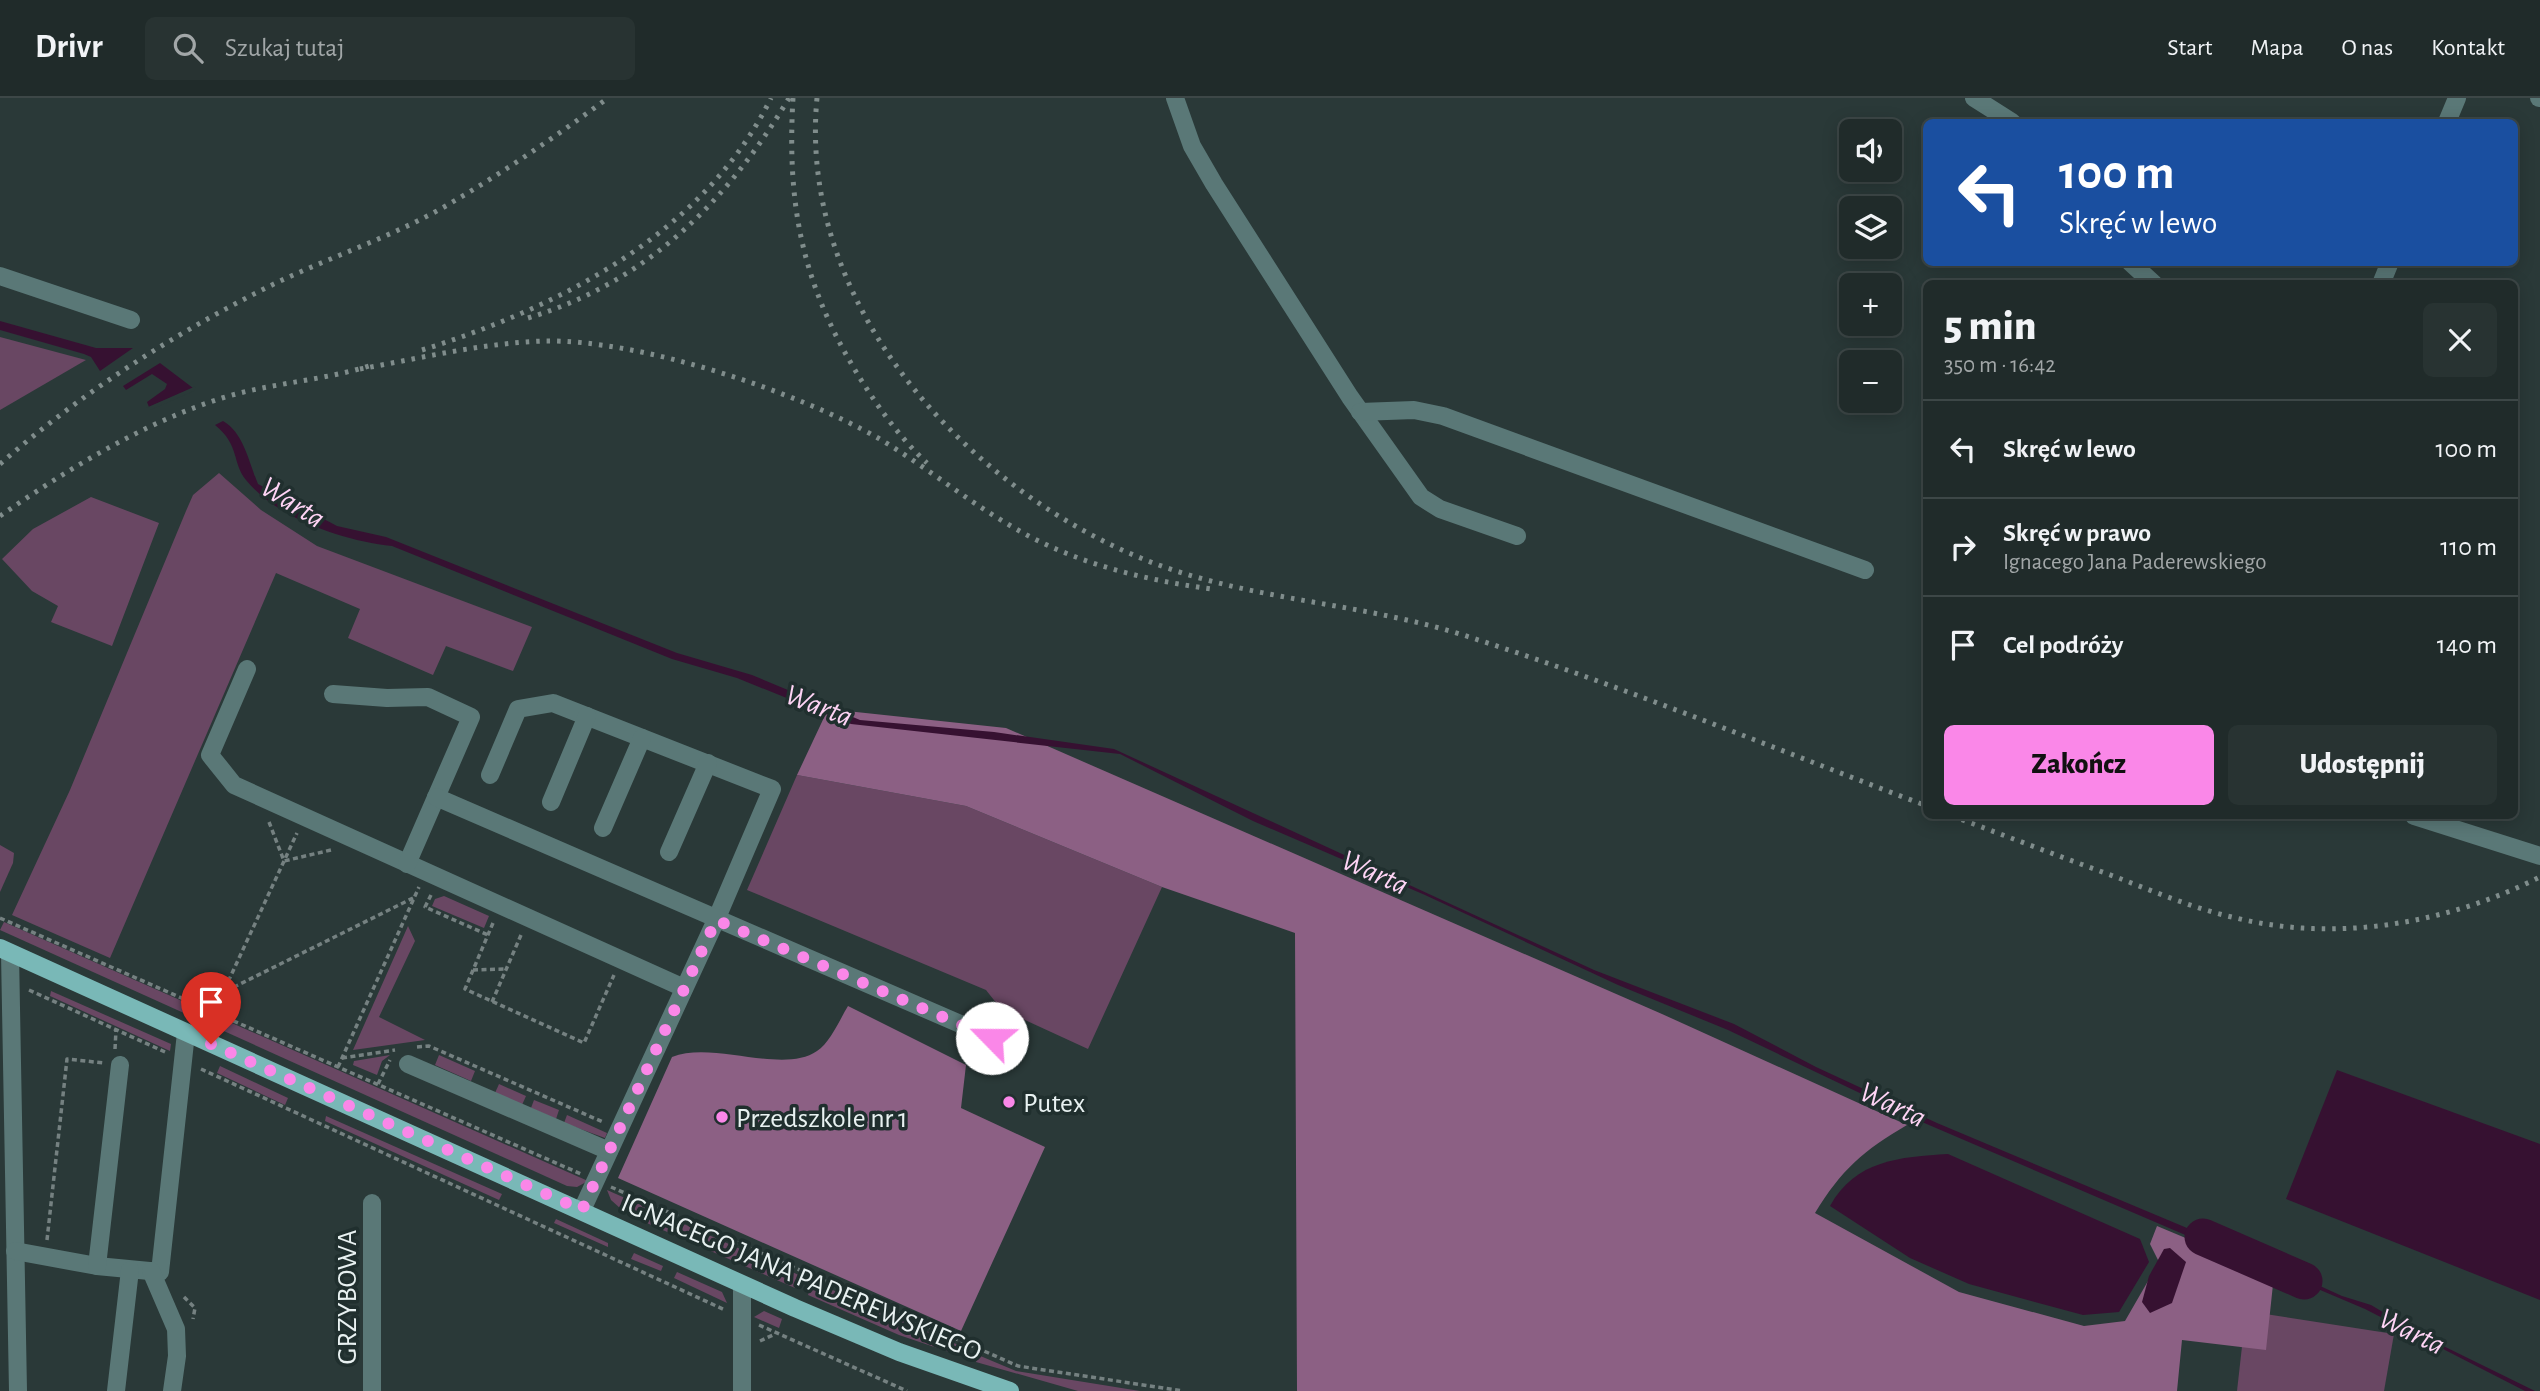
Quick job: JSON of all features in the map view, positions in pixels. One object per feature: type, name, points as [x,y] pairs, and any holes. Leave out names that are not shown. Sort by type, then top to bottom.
[{"type":"main road","name":"IGNACEGO JANA PADEREWSKIEGO","points":[[5,950],[743,1285],[899,1352],[1010,1391]]},
{"type":"street","points":[[1175,98],[1192,146],[1214,184],[1360,412],[1430,504],[1517,536]]},
{"type":"street","points":[[1974,98],[2007,119]]},
{"type":"street","points":[[2448,119],[2457,98]]},
{"type":"street","points":[[2134,266],[2150,280]]},
{"type":"street","points":[[0,276],[131,320]]},
{"type":"street","points":[[1360,412],[1414,410],[1443,416],[1865,570]]},
{"type":"street","points":[[247,669],[209,755],[234,785],[684,988]]},
{"type":"street","points":[[334,694],[387,698],[428,697],[471,717],[407,863]]},
{"type":"street","points":[[490,775],[518,709],[553,703],[772,789],[716,920],[582,1210]]},
{"type":"street","points":[[551,803],[587,716]]},
{"type":"street","points":[[603,828],[642,738]]},
{"type":"street","points":[[669,852],[708,763]]},
{"type":"street","points":[[436,797],[1018,1049]]},
{"type":"street","points":[[2423,819],[2540,856]]},
{"type":"street","points":[[5,950],[18,1391]]},
{"type":"street","points":[[15,1251],[97,1266],[160,1272],[186,1033]]},
{"type":"street","points":[[408,1064],[609,1151]]},
{"type":"street","points":[[97,1266],[117,1065]]},
{"type":"street","name":"GRZYBOWA","points":[[372,1203],[372,1391]]},
{"type":"street","points":[[116,1391],[130,1270]]},
{"type":"street","points":[[151,1271],[176,1329],[172,1391]]},
{"type":"street","points":[[742,1391],[743,1285]]},
{"type":"path","points":[[259,797],[284,861]]},
{"type":"path","points":[[214,1013],[304,817]]},
{"type":"path","points":[[284,861],[360,843]]},
{"type":"path","points":[[338,1067],[426,872]]},
{"type":"path","points":[[436,893],[430,896],[425,907],[488,935]]},
{"type":"path","points":[[224,992],[414,898]]},
{"type":"path","points":[[497,915],[465,989],[492,1002],[584,1042],[617,968]]},
{"type":"path","points":[[0,918],[1018,1366],[1183,1391]]},
{"type":"path","points":[[492,1002],[525,927]]},
{"type":"path","points":[[473,970],[507,969]]},
{"type":"path","points":[[30,991],[727,1311]]},
{"type":"path","points":[[46,1247],[67,1059],[117,1065]]},
{"type":"path","points":[[756,1324],[907,1391]]},
{"type":"shaded area","points":[[0,337],[86,360],[0,410]]},
{"type":"shaded area","points":[[219,473],[261,510],[317,546],[532,627],[513,671],[446,646],[433,675],[348,638],[360,609],[276,573],[110,958],[12,915],[70,790],[193,495]]},
{"type":"shaded area","points":[[91,497],[159,523],[112,646],[51,622],[58,606],[32,591],[2,559],[33,529]]},
{"type":"shaded area","points":[[828,709],[1006,728],[1662,1014],[1907,1125],[1878,1143],[1855,1162],[1834,1185],[1815,1213],[1959,1292],[2084,1326],[2125,1321],[2159,1262],[2150,1244],[2157,1226],[2274,1275],[2266,1350],[2182,1340],[2177,1391],[1297,1391],[1295,933],[1162,887],[966,806],[797,775]]},
{"type":"shaded area","points":[[797,775],[966,806],[1162,887],[1088,1049],[1001,1009],[986,990],[747,890]]},
{"type":"shaded area","points":[[0,845],[14,853],[13,863],[0,892]]},
{"type":"shaded area","points":[[444,896],[489,916],[484,928],[432,906],[435,899]]},
{"type":"shaded area","points":[[4,922],[588,1181],[577,1187],[567,1186],[0,930]]},
{"type":"shaded area","points":[[408,926],[415,941],[379,1017],[425,1040],[353,1050]]},
{"type":"shaded area","points":[[51,991],[171,1044],[170,1051],[50,996]]},
{"type":"shaded area","points":[[848,1006],[966,1065],[961,1108],[1045,1147],[961,1331],[618,1178],[672,1057],[707,1052],[785,1060],[802,1057],[817,1051],[826,1042]]},
{"type":"shaded area","points":[[390,1055],[382,1061],[377,1075],[353,1065],[354,1061]]},
{"type":"shaded area","points":[[439,1055],[475,1071],[471,1081],[435,1065]]},
{"type":"shaded area","points":[[220,1066],[288,1098],[285,1105],[217,1073]]},
{"type":"shaded area","points":[[499,1084],[526,1096],[522,1105],[495,1093]]},
{"type":"shaded area","points":[[534,1100],[559,1110],[556,1119],[531,1108]]},
{"type":"shaded area","points":[[567,1115],[607,1133],[605,1138],[564,1123]]},
{"type":"shaded area","points":[[326,1116],[502,1194],[499,1200],[325,1121]]},
{"type":"shaded area","points":[[607,1190],[801,1276],[795,1288],[649,1224],[621,1209],[611,1200]]},
{"type":"shaded area","points":[[556,1219],[608,1243],[608,1247],[554,1223]]},
{"type":"shaded area","points":[[634,1253],[663,1266],[661,1271],[631,1259]]},
{"type":"shaded area","points":[[677,1272],[722,1292],[727,1303],[674,1278]]},
{"type":"shaded area","points":[[812,1281],[963,1347],[958,1355],[899,1335],[808,1295]]},
{"type":"shaded area","points":[[764,1311],[782,1319],[779,1328],[754,1317]]},
{"type":"shaded area","points":[[2246,1311],[2394,1334],[2384,1391],[2237,1391]]},
{"type":"shaded area","points":[[978,1355],[1016,1371],[1140,1391],[1078,1391],[976,1362]]},
{"type":"water","points":[[0,321],[96,348],[133,348],[100,371],[91,357],[0,330]]},
{"type":"water","points":[[160,363],[193,388],[149,407],[147,402],[165,389],[167,384],[152,374],[126,390],[123,386]]},
{"type":"water","points":[[223,421],[241,441],[258,484],[337,526],[386,537],[677,653],[752,675],[860,720],[994,732],[1114,749],[1594,970],[1734,1024],[1816,1067],[1937,1123],[2249,1254],[2246,1261],[1908,1116],[1728,1030],[1618,985],[1425,895],[1253,821],[1120,754],[851,724],[737,678],[672,659],[392,546],[353,539],[313,526],[276,506],[246,480],[232,447],[215,425]]},
{"type":"water","points":[[2337,1070],[2540,1144],[2540,1300],[2286,1199]]},
{"type":"water","points":[[1948,1154],[2140,1239],[2149,1262],[2119,1312],[2083,1315],[1969,1284],[1910,1258],[1830,1206],[1852,1179],[1866,1170],[1896,1160]]},
{"type":"water","points":[[2170,1248],[2186,1262],[2172,1303],[2150,1313],[2142,1302],[2149,1276],[2164,1249]]},
{"type":"water","points":[[2261,1259],[2342,1296],[2371,1305],[2425,1337],[2535,1391],[2525,1391],[2365,1309],[2259,1264]]},
{"type":"pier","points":[[196,386],[194,391],[150,410],[146,408]]},
{"type":"waterway","name":"Warta","points":[[2203,1237],[2304,1281]]},
{"type":"railway","points":[[0,464],[91,392],[188,330],[279,282],[444,207],[528,155],[608,98]]},
{"type":"railway","points":[[422,350],[474,332],[576,287],[668,226],[708,188],[743,146],[771,98]]},
{"type":"railway","points":[[528,318],[571,302],[610,283],[647,260],[680,234],[711,204],[739,171],[789,98]]},
{"type":"railway","points":[[793,98],[796,206],[810,272],[837,337],[855,370],[897,430],[927,463]]},
{"type":"railway","points":[[817,98],[818,175],[836,249],[867,319],[910,384],[962,441],[1022,491],[1087,533],[1156,564],[1194,576],[1270,594],[1425,624],[1522,654],[1923,804]]},
{"type":"railway","points":[[360,369],[475,348],[544,341],[582,343],[669,358],[761,386],[844,420],[894,448],[1006,523],[1054,548],[1131,574],[1211,589]]},
{"type":"railway","points":[[0,516],[107,449],[193,408],[240,393],[369,366]]},
{"type":"railway","points":[[1960,819],[2190,905],[2236,918],[2314,929],[2392,924],[2430,917],[2505,893],[2540,877]]},
{"type":"place","name":"Putex","points":[[1009,1102]]},
{"type":"place","name":"Przedszkole nr 1","points":[[722,1117]]},
{"type":"route","points":[[211,1044],[582,1210],[716,920],[992,1038]]}]
